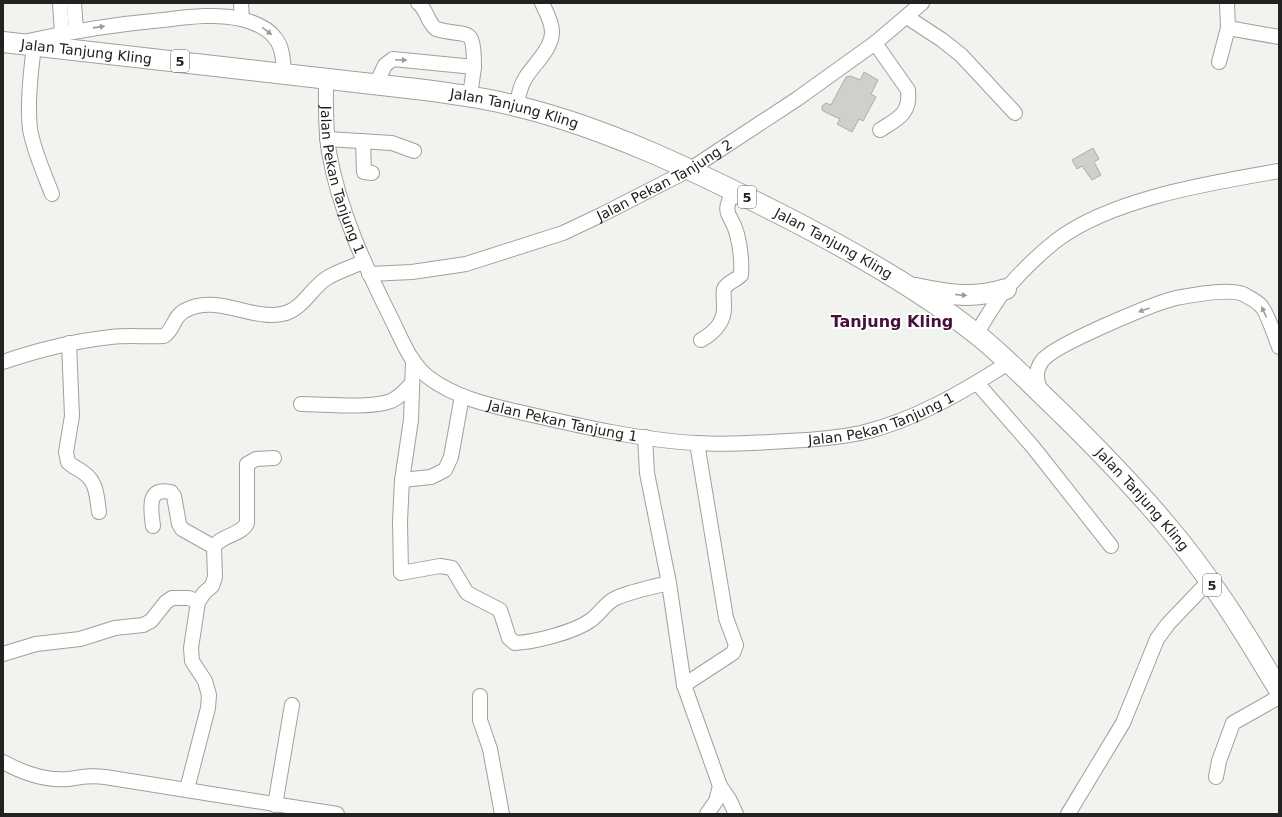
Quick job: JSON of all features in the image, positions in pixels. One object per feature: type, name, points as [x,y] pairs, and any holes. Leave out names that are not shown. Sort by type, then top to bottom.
[{"type":"highway","name":"Jalan Tanjung Kling","points":[[19,43],[284,72],[470,96],[517,106],[596,130],[734,190],[803,226],[908,287],[976,334],[1041,393],[1084,435],[1165,522],[1245,632],[1279,690]]},
{"type":"highway","points":[[908,287],[967,296],[987,295],[1006,289]]},
{"type":"street","points":[[60,3],[62,33]]},
{"type":"street","points":[[74,3],[76,30]]},
{"type":"street","points":[[241,3],[242,19]]},
{"type":"street","points":[[418,3],[423,7],[429,20],[436,29],[470,35],[474,44],[474,67],[470,96]]},
{"type":"street","points":[[517,106],[518,94],[525,78],[548,46],[551,38],[551,25],[542,3]]},
{"type":"street","name":"Jalan Pekan Tanjung 2","points":[[366,268],[412,272],[466,264],[563,233],[690,170],[797,99],[875,43],[922,3]]},
{"type":"street","points":[[1219,62],[1228,28],[1227,3]]},
{"type":"street","points":[[52,194],[36,151],[30,125],[30,77],[19,43],[76,30],[123,23],[203,16],[242,19],[266,29],[276,38],[281,48],[284,72]]},
{"type":"street","points":[[907,17],[942,40],[961,55],[1015,113]]},
{"type":"street","points":[[1228,28],[1279,36]]},
{"type":"street","points":[[875,43],[908,90],[909,98],[904,112],[880,130]]},
{"type":"street","points":[[376,84],[385,64],[393,60],[474,67]]},
{"type":"street","name":"Jalan Pekan Tanjung 1","points":[[326,78],[327,139],[334,178],[366,268],[413,361],[428,377],[462,396],[483,403],[563,422],[645,437],[697,443],[804,440],[862,433],[912,415],[977,383],[1008,363]]},
{"type":"street","points":[[327,139],[392,142],[414,151]]},
{"type":"street","points":[[363,141],[364,172],[372,173]]},
{"type":"street","points":[[976,334],[1006,289],[1030,264],[1058,239],[1103,214],[1169,194],[1279,170]]},
{"type":"street","points":[[701,340],[718,328],[724,311],[724,290],[727,285],[738,279],[741,275],[737,233],[727,215],[728,201],[734,190]]},
{"type":"street","points":[[3,362],[31,352],[69,343],[112,337],[164,336],[169,333],[179,314],[185,310],[197,307],[221,305],[270,314],[285,313],[297,307],[327,278],[366,268]]},
{"type":"street","points":[[1041,393],[1036,378],[1042,361],[1047,355],[1074,340],[1128,316],[1175,298],[1211,292],[1241,293],[1262,306],[1279,348]]},
{"type":"street","points":[[69,343],[72,416],[66,452],[68,462],[85,473],[93,482],[97,494],[99,512]]},
{"type":"street","points":[[413,361],[412,420],[402,480],[400,521],[401,573],[440,566],[452,568],[467,594],[500,610],[508,638],[515,643],[574,629],[591,620],[605,605],[616,598],[669,582]]},
{"type":"street","points":[[301,404],[379,404],[397,398],[412,383]]},
{"type":"street","points":[[977,383],[1033,447],[1111,546]]},
{"type":"street","points":[[402,480],[431,477],[446,470],[451,457],[462,396]]},
{"type":"street","points":[[645,437],[647,473],[669,582],[684,685],[720,786],[729,799],[736,814]]},
{"type":"street","points":[[684,685],[733,653],[736,645],[726,618],[697,443]]},
{"type":"street","points":[[187,789],[208,708],[209,694],[205,681],[192,661],[191,648],[198,602],[204,593],[212,586],[214,581],[214,547],[221,539],[246,526],[247,464],[249,461],[256,459],[274,458]]},
{"type":"street","points":[[153,526],[151,507],[152,498],[156,493],[171,492],[174,496],[179,524],[182,529],[214,547]]},
{"type":"street","points":[[1068,814],[1123,723],[1158,639],[1168,624],[1209,581]]},
{"type":"street","points":[[3,654],[36,644],[80,639],[115,628],[143,625],[151,620],[166,602],[172,598],[189,598],[198,602]]},
{"type":"street","points":[[480,696],[480,720],[490,749],[502,814]]},
{"type":"street","points":[[1216,777],[1219,761],[1233,723],[1279,697]]},
{"type":"street","points":[[275,805],[292,706]]},
{"type":"street","points":[[3,762],[16,769],[44,777],[69,779],[91,775],[187,789],[275,805],[337,814]]},
{"type":"street","points":[[707,814],[716,801],[720,786]]},
{"type":"building","points":[[864,72],[878,80],[871,94],[876,97],[863,121],[859,119],[852,132],[837,124],[840,119],[822,110],[822,106],[826,103],[831,105],[846,77],[851,76],[860,80]]},
{"type":"building","points":[[1093,148],[1099,159],[1094,162],[1101,175],[1092,180],[1082,166],[1077,169],[1072,160]]},
{"type":"district","name":"Tanjung Kling","points":[[892,321]]}]
